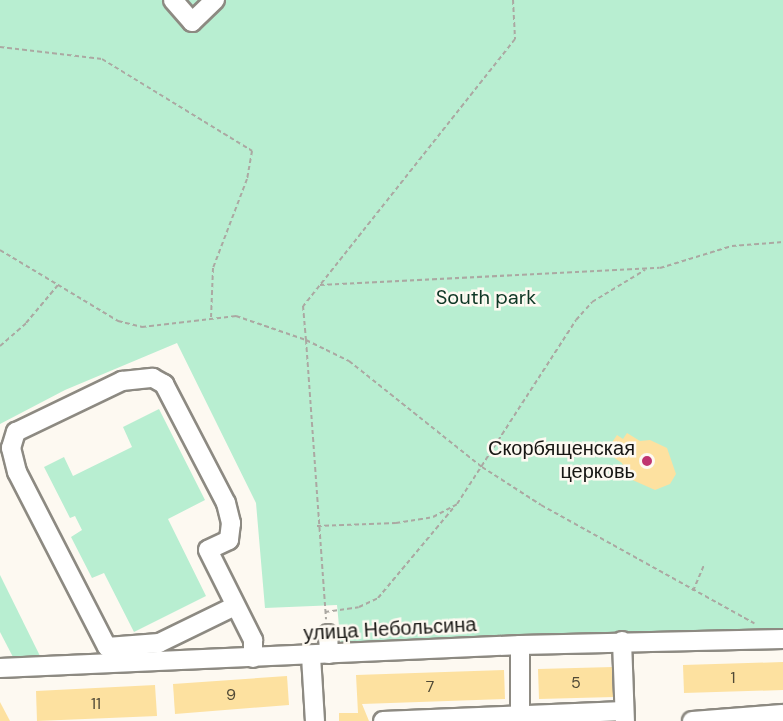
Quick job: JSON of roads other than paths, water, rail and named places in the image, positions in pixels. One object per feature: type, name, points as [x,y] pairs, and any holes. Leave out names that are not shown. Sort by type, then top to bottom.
[{"type":"street","points":[[173,0],[192,22],[215,0]]},
{"type":"street","points":[[235,606],[159,643],[107,647],[17,472],[11,448],[16,432],[122,381],[153,378],[164,384],[226,503],[231,523],[229,540],[208,550],[253,640],[253,658]]},
{"type":"street","points":[[315,721],[320,655],[328,634]]},
{"type":"street","name":"улица Небольсина","points":[[0,669],[520,645],[783,639]]},
{"type":"street","points":[[384,721],[624,716],[622,642]]},
{"type":"street","points":[[520,645],[520,718]]},
{"type":"street","points":[[693,721],[783,714]]},
{"type":"place","name":"Скорбященская церковь","points":[[647,461]]},
{"type":"park label","name":"South park","points":[[486,297]]}]
